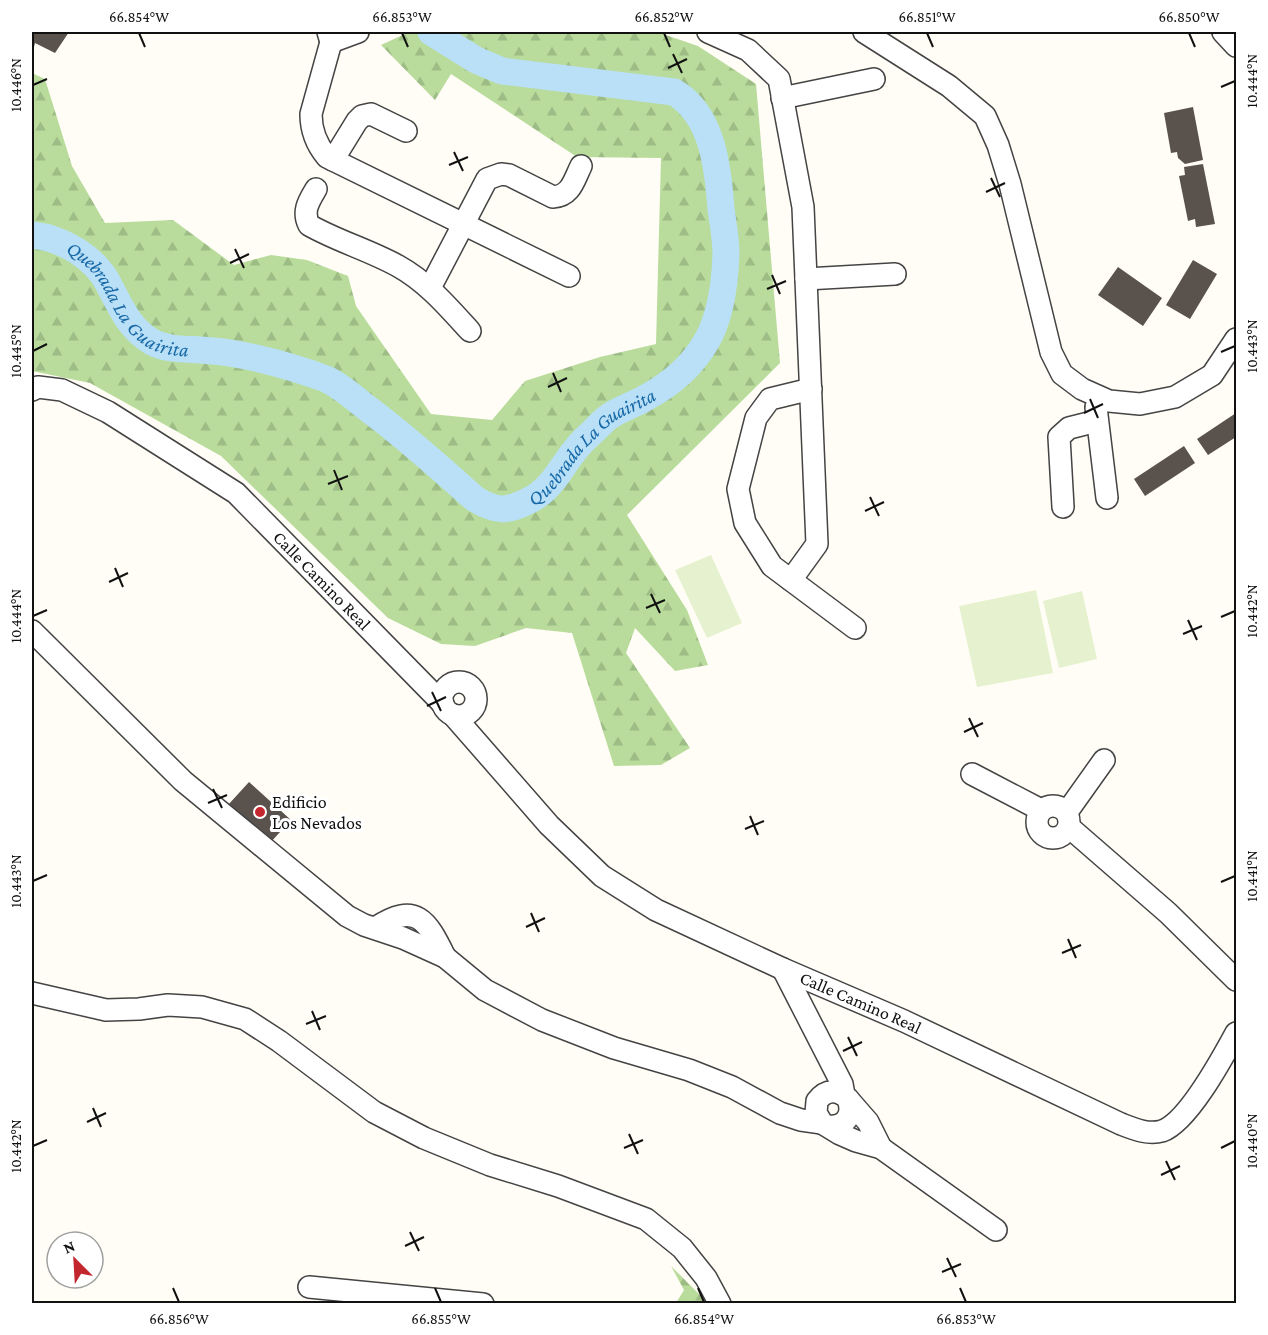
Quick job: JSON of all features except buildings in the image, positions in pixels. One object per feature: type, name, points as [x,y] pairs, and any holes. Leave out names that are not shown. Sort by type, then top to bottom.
[{"type":"street","points":[[358,32],[330,37],[311,114],[311,126],[320,149],[327,157],[570,276]]},
{"type":"street","points":[[708,32],[748,50],[779,80],[803,207],[817,544],[791,580]]},
{"type":"street","points":[[864,32],[949,86],[985,116],[998,145],[1010,184],[1051,352],[1062,374],[1082,390],[1109,401],[1140,404],[1175,397],[1212,375],[1236,339]]},
{"type":"street","points":[[1223,32],[1236,46]]},
{"type":"street","points":[[782,98],[874,79]]},
{"type":"street","points":[[333,160],[357,121],[363,116],[371,114],[406,131]]},
{"type":"street","points":[[430,288],[485,182],[491,177],[501,174],[509,175],[553,197],[558,197],[568,192],[581,166]]},
{"type":"street","points":[[316,189],[307,205],[305,217],[309,225],[391,263],[430,288],[470,331]]},
{"type":"street","points":[[806,279],[895,274]]},
{"type":"street","name":"Calle Camino Real","points":[[32,390],[38,387],[62,390],[108,412],[236,493],[448,710],[549,825],[602,876],[656,910],[783,969],[904,1021],[1121,1124],[1143,1132],[1161,1131],[1177,1123],[1222,1060],[1236,1033]]},
{"type":"street","points":[[811,389],[770,399],[756,418],[738,489],[745,523],[772,566],[855,628]]},
{"type":"street","points":[[1095,395],[1107,498]]},
{"type":"street","points":[[1063,507],[1058,426],[1070,428],[1097,421]]},
{"type":"street","points":[[32,630],[183,781],[337,908],[364,926],[404,938],[444,957],[485,990],[542,1020],[614,1048],[689,1070],[732,1087],[780,1113],[801,1120],[840,1125],[849,1117],[850,1111],[842,1084],[783,969]]},
{"type":"street","name":"Calle Camino Real","points":[[406,666],[467,682],[473,687],[477,694],[490,756]]},
{"type":"street","points":[[459,681],[445,688],[442,697],[448,710],[460,716],[468,714],[474,709],[477,694]]},
{"type":"street","points":[[1104,760],[1068,820],[1066,832],[1056,838],[1044,836],[1040,832],[1037,821],[1041,810],[1052,805],[1063,808],[1068,820],[1236,980]]},
{"type":"street","points":[[972,774],[1041,810]]},
{"type":"street","points":[[32,993],[106,1010],[168,1005],[202,1007],[244,1019],[279,1041],[374,1112],[424,1138],[490,1165],[558,1186],[646,1219],[682,1248],[706,1278],[720,1304]]},
{"type":"street","points":[[830,1060],[816,1113],[825,1124],[856,1141],[881,1148],[996,1230]]},
{"type":"street","points":[[780,1113],[832,1091],[846,1097],[868,1122],[881,1148]]},
{"type":"street","points":[[856,1141],[868,1122]]},
{"type":"street","points":[[309,1287],[483,1304]]},
{"type":"green space","points":[[409,32],[657,32],[698,46],[756,84],[780,363],[627,515],[687,610],[708,665],[675,671],[635,628],[626,653],[690,748],[661,765],[614,766],[572,633],[526,628],[475,646],[441,644],[388,618],[221,456],[90,383],[32,371],[32,73],[45,79],[72,166],[105,223],[173,220],[234,265],[271,255],[307,260],[348,276],[356,306],[431,414],[492,420],[525,381],[600,357],[656,344],[661,158],[577,157],[451,74],[435,100],[381,45]]},
{"type":"green space","points":[[711,555],[742,623],[707,638],[675,570]]},
{"type":"green space","points":[[1036,590],[1053,673],[977,687],[959,606]]},
{"type":"green space","points":[[1082,591],[1097,659],[1059,668],[1043,601]]},
{"type":"green space","points":[[671,1266],[708,1303],[676,1303],[684,1290]]},
{"type":"waterway","name":"Quebrada La Guairita","points":[[32,235],[66,245],[95,266],[103,275],[131,324],[152,342],[170,348],[215,351],[249,357],[291,367],[326,379],[342,388],[395,430],[475,499],[502,509],[515,507],[530,500],[539,495],[553,481],[577,448],[607,418],[673,380],[688,367],[706,342],[719,311],[726,254],[715,160],[705,128],[697,114],[674,92],[502,71],[476,60],[431,32]]},
{"type":"place","name":"Edificio Los Nevados","points":[[260,812]]}]
